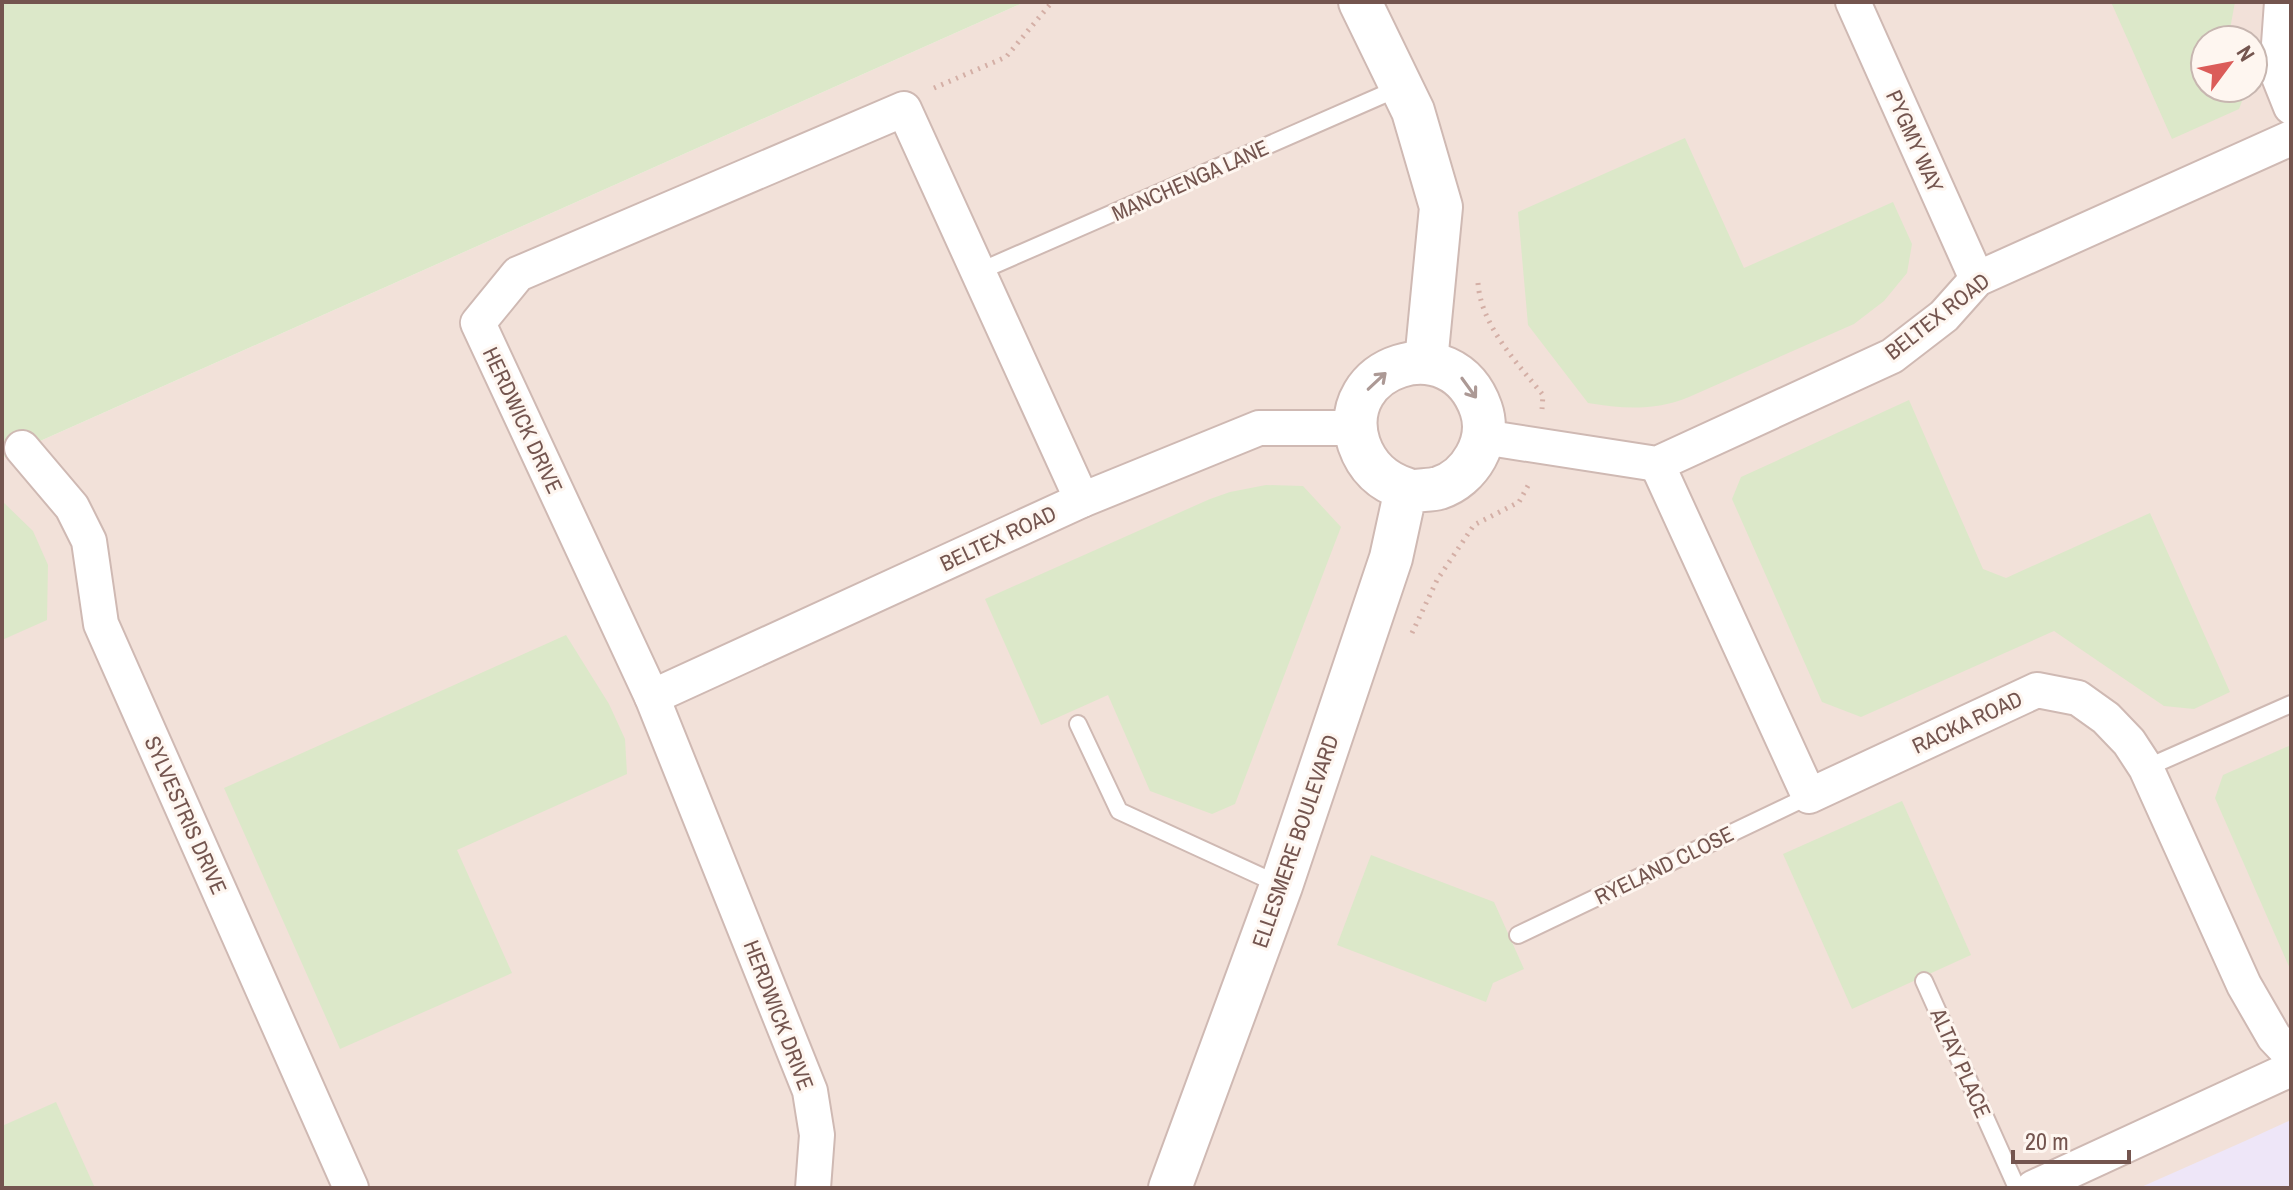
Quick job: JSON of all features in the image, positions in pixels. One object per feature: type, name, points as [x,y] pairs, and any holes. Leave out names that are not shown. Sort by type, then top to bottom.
[{"type":"street","points":[[1360,2],[1413,111],[1441,207],[1426,362]]},
{"type":"street","name":"PYGMY WAY","points":[[1853,2],[1977,279]]},
{"type":"street","points":[[2282,2],[2277,72],[2291,107]]},
{"type":"street","points":[[904,109],[1082,500]]},
{"type":"street","name":"HERDWICK DRIVE","points":[[813,1188],[817,1135],[810,1091],[652,697],[478,323],[518,274],[904,109]]},
{"type":"street","name":"BELTEX ROAD","points":[[1657,464],[1892,356],[1944,316],[1977,279],[2291,138]]},
{"type":"street","points":[[1426,362],[1441,365],[1461,376],[1476,394],[1484,416],[1483,437],[1474,461],[1459,478],[1438,488],[1410,490],[1393,485],[1375,473],[1362,455],[1356,428],[1357,412],[1365,393],[1379,376],[1398,365],[1426,362]]},
{"type":"street","name":"BELTEX ROAD","points":[[652,697],[1082,500],[1259,428],[1356,428]]},
{"type":"street","points":[[1483,437],[1657,464],[1809,796]]},
{"type":"street","name":"SYLVESTRIS DRIVE","points":[[22,448],[72,507],[89,541],[101,624],[351,1188]]},
{"type":"street","name":"ELLESMERE BOULEVARD","points":[[1170,1188],[1281,886],[1391,558],[1410,490]]},
{"type":"street","name":"RACKA ROAD","points":[[1809,796],[2037,690],[2078,698],[2106,718],[2146,768],[2244,985],[2274,1037],[2291,1055]]},
{"type":"street","points":[[2033,1188],[2291,1069]]},
{"type":"lane","name":"MANCHENGA LANE","points":[[978,272],[1401,87]]},
{"type":"lane","points":[[2146,768],[2291,704]]},
{"type":"lane","points":[[1078,724],[1119,811],[1281,886]]},
{"type":"lane","name":"RYELAND CLOSE","points":[[1518,935],[1809,796]]},
{"type":"lane","name":"ALTAY PLACE","points":[[1924,981],[2017,1188]]},
{"type":"path","points":[[904,109],[940,84],[1006,57],[1052,2]]},
{"type":"shaded area","points":[[1025,2],[2291,2],[2291,1188],[2,1188],[2,458]]},
{"type":"shaded area","points":[[2291,1120],[2291,1188],[2139,1188],[2245,1141]]},
{"type":"green space","points":[[2,2],[1025,2],[2,458]]},
{"type":"green space","points":[[2111,2],[2235,2],[2231,24],[2189,24],[2189,104],[2241,104],[2239,109],[2172,139]]},
{"type":"green space","points":[[1685,138],[1744,268],[1893,202],[1912,244],[1907,273],[1884,301],[1854,324],[1689,397],[1664,405],[1639,408],[1588,403],[1528,325],[1518,212]]},
{"type":"green space","points":[[1909,400],[1983,569],[2006,578],[2150,513],[2230,692],[2194,709],[2164,706],[2054,631],[1861,717],[1822,702],[1732,499],[1741,477]]},
{"type":"green space","points":[[1266,485],[1303,486],[1341,527],[1235,804],[1212,814],[1150,791],[1108,695],[1041,725],[985,599],[1210,499]]},
{"type":"green space","points":[[2,501],[33,531],[48,565],[47,620],[2,640]]},
{"type":"green space","points":[[566,635],[609,704],[625,739],[627,774],[457,850],[512,973],[340,1049],[224,788]]},
{"type":"green space","points":[[2291,745],[2291,971],[2215,798],[2223,775]]},
{"type":"green space","points":[[1902,801],[1971,955],[1852,1009],[1783,854]]},
{"type":"green space","points":[[1371,855],[1494,902],[1524,969],[1493,983],[1486,1002],[1337,945]]},
{"type":"green space","points":[[56,1102],[95,1188],[2,1188],[2,1126]]}]
